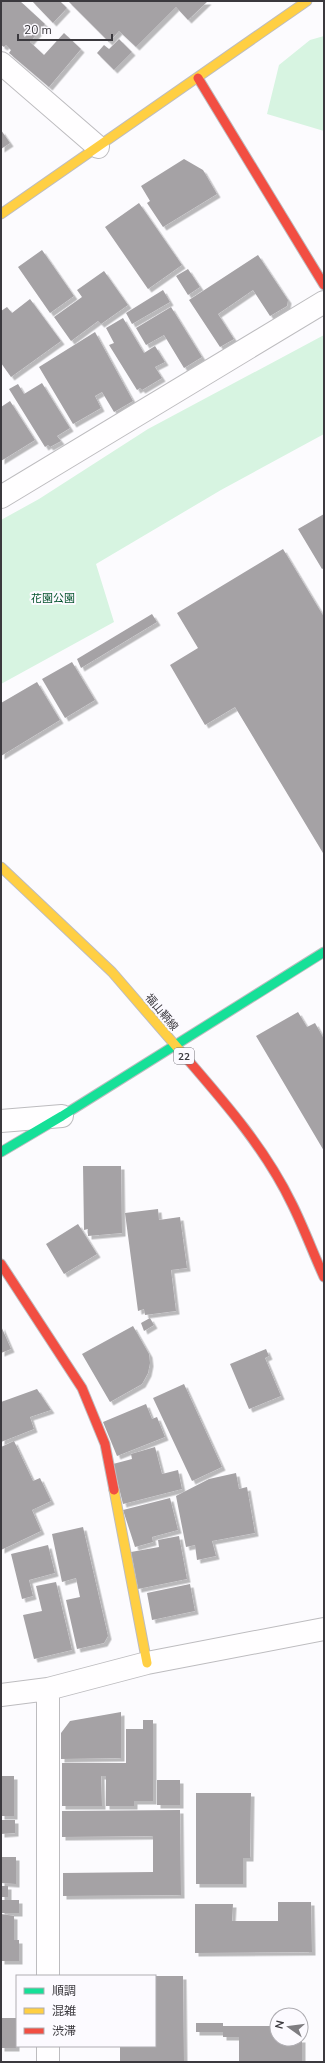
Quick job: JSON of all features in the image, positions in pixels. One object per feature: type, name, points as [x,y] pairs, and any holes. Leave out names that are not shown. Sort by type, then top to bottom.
[{"type":"street","points":[[1,214],[307,1]]},
{"type":"street","points":[[1,63],[98,147]]},
{"type":"street","points":[[198,78],[324,285]]},
{"type":"street","points":[[1,498],[324,302]]},
{"type":"street","name":"福山鞆線","points":[[1,867],[112,972],[234,1112],[266,1159],[292,1203],[324,1277]]},
{"type":"street","points":[[1,1152],[62,1116],[324,952]]},
{"type":"street","points":[[1,1120],[62,1116]]},
{"type":"street","points":[[1,1264],[82,1388],[105,1444],[147,1663]]},
{"type":"street","points":[[1,1695],[48,1689],[147,1663],[324,1629]]},
{"type":"street","points":[[48,1689],[48,1975]]},
{"type":"street","points":[[48,2047],[48,2062]]},
{"type":"green space","points":[[324,36],[324,131],[267,114],[279,65],[310,40]]},
{"type":"green space","name":"花園公園","points":[[324,335],[324,434],[221,490],[96,564],[114,622],[1,684],[1,520],[39,499],[148,429]]},
{"type":"building","points":[[1,1],[20,1],[45,24],[30,42],[44,55],[64,33],[81,49],[49,87],[9,53],[11,50],[6,45],[4,47],[1,45]]},
{"type":"building","points":[[32,1],[60,1],[67,8],[53,23]]},
{"type":"building","points":[[68,1],[208,1],[188,20],[176,7],[136,47],[119,31],[109,42]]},
{"type":"building","points":[[119,39],[132,52],[114,70],[97,53],[104,45],[109,49]]},
{"type":"building","points":[[1,130],[10,143],[1,149]]},
{"type":"building","points":[[184,159],[203,170],[217,194],[163,227],[147,203],[150,201],[141,186]]},
{"type":"building","points":[[139,203],[182,265],[148,289],[105,227]]},
{"type":"building","points":[[42,250],[74,296],[50,313],[18,267]]},
{"type":"building","points":[[258,255],[288,300],[287,306],[270,316],[253,290],[218,314],[234,339],[220,347],[189,300]]},
{"type":"building","points":[[188,269],[200,287],[188,295],[176,276]]},
{"type":"building","points":[[104,271],[128,305],[101,324],[98,321],[71,341],[54,317],[82,297],[77,290]]},
{"type":"building","points":[[163,290],[170,302],[132,324],[126,313]]},
{"type":"building","points":[[30,299],[61,341],[11,377],[1,363],[1,311],[7,307],[12,313]]},
{"type":"building","points":[[171,307],[202,357],[184,368],[164,335],[146,345],[136,328]]},
{"type":"building","points":[[123,318],[144,353],[155,346],[165,362],[155,367],[162,378],[142,390],[140,388],[137,390],[109,345],[114,343],[106,328]]},
{"type":"building","points":[[95,332],[133,401],[114,412],[102,392],[95,396],[101,408],[73,424],[39,367]]},
{"type":"building","points":[[42,383],[70,428],[57,436],[61,441],[50,447],[48,445],[45,447],[9,389],[18,384],[24,394]]},
{"type":"building","points":[[10,401],[35,440],[1,461],[1,407]]},
{"type":"building","points":[[324,514],[324,568],[322,569],[298,529]]},
{"type":"building","points":[[283,549],[324,617],[323,853],[235,707],[205,725],[170,665],[198,648],[177,613]]},
{"type":"building","points":[[152,614],[157,622],[81,668],[77,659]]},
{"type":"building","points":[[72,662],[95,700],[65,718],[42,679]]},
{"type":"building","points":[[37,682],[60,720],[1,756],[1,703]]},
{"type":"building","points":[[298,1012],[307,1027],[315,1023],[324,1039],[324,1151],[256,1036]]},
{"type":"building","points":[[83,1166],[121,1166],[122,1233],[88,1236],[88,1229],[84,1230]]},
{"type":"building","points":[[158,1209],[159,1220],[180,1217],[187,1268],[171,1270],[176,1311],[145,1315],[144,1309],[138,1311],[125,1213]]},
{"type":"building","points":[[78,1224],[97,1254],[64,1274],[46,1244]]},
{"type":"building","points":[[150,1318],[154,1325],[144,1331],[141,1323]]},
{"type":"building","points":[[1,1326],[11,1349],[1,1353]]},
{"type":"building","points":[[133,1326],[149,1354],[150,1363],[148,1373],[142,1384],[110,1402],[82,1354]]},
{"type":"building","points":[[266,1349],[269,1356],[265,1358],[281,1396],[249,1409],[230,1364]]},
{"type":"building","points":[[184,1384],[222,1467],[192,1481],[153,1398]]},
{"type":"building","points":[[37,1389],[51,1410],[30,1417],[34,1429],[1,1442],[1,1402]]},
{"type":"building","points":[[146,1404],[152,1419],[157,1417],[165,1437],[117,1456],[103,1422]]},
{"type":"building","points":[[14,1441],[33,1481],[40,1478],[51,1501],[32,1510],[41,1531],[1,1550],[1,1447]]},
{"type":"building","points":[[155,1447],[162,1474],[178,1470],[182,1489],[123,1504],[113,1464],[132,1459],[131,1454]]},
{"type":"building","points":[[236,1473],[239,1489],[247,1487],[255,1533],[212,1541],[216,1556],[197,1560],[195,1545],[186,1547],[176,1496],[209,1479]]},
{"type":"building","points":[[170,1498],[178,1530],[152,1537],[153,1542],[135,1547],[123,1510]]},
{"type":"building","points":[[83,1527],[108,1636],[104,1643],[77,1649],[66,1600],[80,1597],[76,1578],[62,1582],[52,1534]]},
{"type":"building","points":[[179,1536],[187,1579],[138,1589],[131,1552],[159,1547],[158,1540]]},
{"type":"building","points":[[48,1545],[55,1573],[29,1580],[33,1596],[22,1599],[11,1554]]},
{"type":"building","points":[[56,1582],[72,1650],[34,1659],[23,1615],[42,1611],[36,1586]]},
{"type":"building","points":[[190,1584],[195,1611],[152,1620],[147,1593]]},
{"type":"building","points":[[121,1712],[121,1758],[61,1759],[61,1733],[70,1721]]},
{"type":"building","points":[[143,1720],[153,1720],[153,1801],[134,1801],[134,1806],[106,1806],[106,1776],[101,1776],[102,1806],[62,1806],[62,1763],[126,1763],[126,1729],[143,1729]]},
{"type":"building","points":[[1,1776],[14,1776],[14,1816],[1,1816]]},
{"type":"building","points":[[157,1780],[180,1780],[180,1805],[157,1805]]},
{"type":"building","points":[[196,1793],[251,1793],[250,1858],[243,1858],[243,1884],[196,1884]]},
{"type":"building","points":[[180,1810],[181,1895],[63,1896],[63,1873],[153,1872],[153,1836],[62,1837],[62,1811]]},
{"type":"building","points":[[1,1820],[15,1820],[15,1833],[1,1834]]},
{"type":"building","points":[[1,1857],[16,1857],[16,1884],[1,1883]]},
{"type":"building","points":[[1,1886],[8,1886],[8,1897],[1,1897]]},
{"type":"building","points":[[1,1900],[19,1900],[19,1913],[1,1913]]},
{"type":"building","points":[[278,1902],[311,1902],[312,1952],[195,1953],[195,1904],[233,1904],[232,1921],[278,1921]]},
{"type":"building","points":[[1,1914],[14,1916],[14,1940],[19,1940],[19,1961],[1,1961]]},
{"type":"building","points":[[156,1976],[183,1976],[184,2062],[120,2062],[120,2047],[156,2047]]},
{"type":"building","points":[[1,2018],[16,2018],[16,2048],[1,2048]]},
{"type":"building","points":[[196,2023],[223,2023],[223,2026],[269,2026],[269,2047],[302,2047],[302,2062],[239,2062],[239,2037],[223,2037],[223,2032],[196,2032]]},
{"type":"traffic: fast","points":[[1,1152],[62,1116],[324,952]]},
{"type":"traffic: slow","points":[[1,214],[307,1]]},
{"type":"traffic: slow","points":[[1,867],[112,972],[188,1060]]},
{"type":"traffic: slow","points":[[114,1490],[147,1663]]},
{"type":"traffic: jam","points":[[198,78],[324,285]]},
{"type":"traffic: jam","points":[[188,1060],[245,1129],[282,1184],[324,1277]]},
{"type":"traffic: jam","points":[[1,1264],[82,1388],[105,1444],[114,1490]]}]
